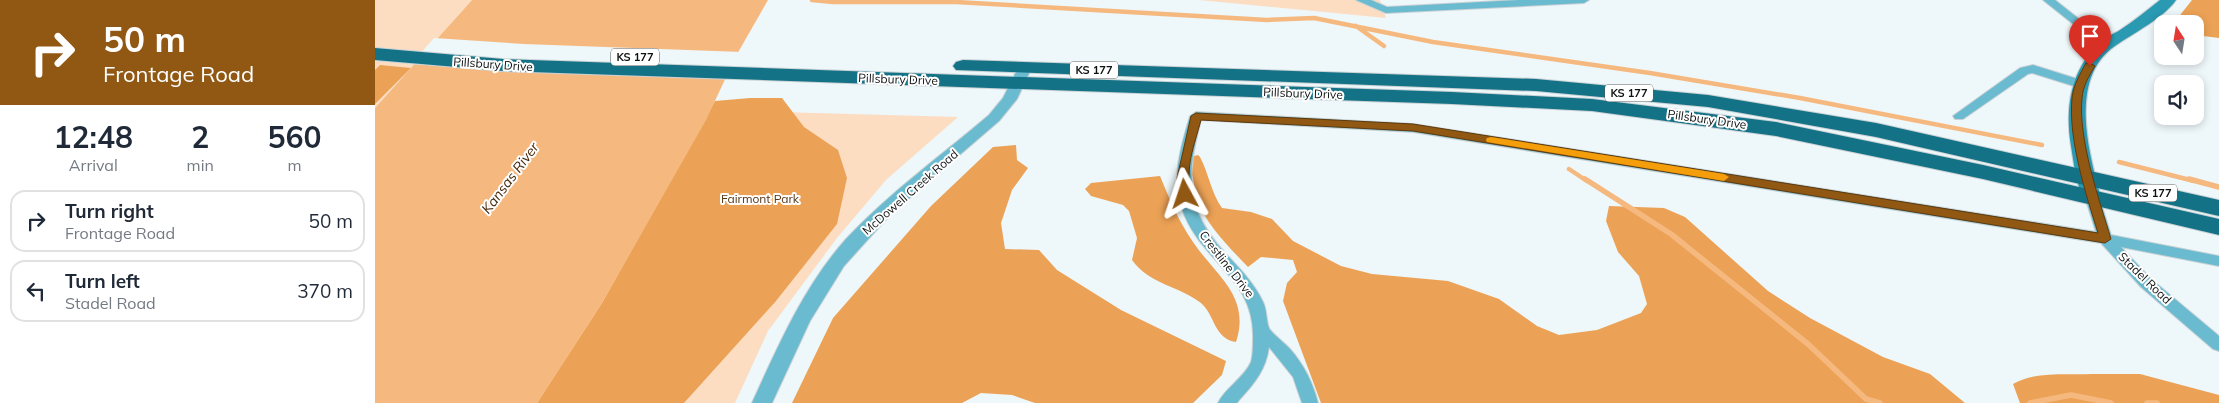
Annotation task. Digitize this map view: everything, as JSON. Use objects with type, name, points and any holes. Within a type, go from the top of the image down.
[{"type":"highway","name":"Pillsbury Drive","points":[[375,41],[505,52],[891,72]]},
{"type":"highway","name":"Pillsbury Drive","points":[[375,54],[503,65],[1536,85],[1624,92],[1708,101],[1858,127],[2089,187],[2219,227]]},
{"type":"highway","name":"Pillsbury Drive","points":[[2089,187],[2219,208]]},
{"type":"main road","points":[[2089,187],[2077,118],[2077,98],[2080,84],[2086,71],[2106,45],[2169,0]]},
{"type":"street","points":[[1361,0],[1386,10],[1585,0]]},
{"type":"street","points":[[2048,0],[2106,45]]},
{"type":"street","points":[[1959,116],[2024,71],[2033,69],[2080,84]]},
{"type":"street","name":"McDowell Creek Road","points":[[762,403],[796,327],[850,246],[875,219],[995,118],[1010,99],[1021,76]]},
{"type":"street","name":"Crestline Drive","points":[[1226,403],[1233,398],[1259,362],[1263,332],[1259,306],[1241,278],[1203,236],[1189,210],[1182,178],[1185,156],[1196,116],[1413,128],[2105,239]]},
{"type":"street","name":"Stadel Road","points":[[2089,187],[2105,239],[2146,283],[2219,345]]},
{"type":"street","points":[[2105,239],[2219,261]]},
{"type":"street","points":[[1263,332],[1287,354],[1301,378],[1310,403]]},
{"type":"green space","points":[[375,0],[472,0],[375,108]]},
{"type":"green space","points":[[1199,0],[1380,0],[1386,18]]},
{"type":"green space","points":[[2192,0],[2219,0],[2219,38],[2204,36],[2204,15],[2180,15]]},
{"type":"green space","points":[[380,65],[411,68],[375,104],[375,70]]},
{"type":"green space","name":"Fairmont Park","points":[[782,98],[804,127],[838,150],[847,178],[837,224],[776,301],[684,403],[537,403],[602,303],[715,101]]},
{"type":"green space","name":"Fairmont Park","points":[[711,110],[958,117],[886,180],[837,238],[768,331],[735,403],[537,403]]},
{"type":"green space","points":[[1016,145],[1017,160],[1028,168],[1012,190],[1001,223],[1005,249],[1039,250],[1057,270],[1121,310],[1226,361],[1222,375],[1193,403],[1035,403],[1012,395],[981,393],[962,403],[792,403],[833,318],[931,206],[993,147]]},
{"type":"green space","points":[[1198,155],[1222,208],[1251,212],[1272,219],[1293,241],[1341,266],[1372,274],[1448,281],[1499,299],[1537,326],[1559,335],[1597,330],[1641,313],[1647,304],[1639,276],[1618,252],[1606,221],[1609,206],[1664,208],[1685,217],[1768,291],[1810,318],[1883,357],[1930,374],[1965,403],[1321,403],[1283,301],[1287,283],[1297,272],[1293,260],[1261,257],[1248,267],[1226,244],[1206,218],[1197,199],[1189,166],[1194,156]]},
{"type":"green space","points":[[1160,176],[1188,234],[1221,276],[1235,299],[1239,312],[1236,342],[1229,340],[1219,332],[1206,308],[1201,303],[1183,292],[1156,280],[1139,268],[1132,260],[1137,238],[1129,211],[1123,205],[1091,196],[1085,189],[1091,183]]},
{"type":"green space","points":[[2140,374],[2219,395],[2219,403],[2020,403],[2013,384],[2041,375]]},
{"type":"water","name":"Kansas River","points":[[472,0],[768,0],[736,56],[706,120],[602,303],[537,403],[375,403],[375,108]]},
{"type":"pier","points":[[434,38],[524,44],[742,52],[729,78],[545,72],[411,64]]},
{"type":"waterway","points":[[812,0],[833,2],[956,2],[1267,20],[1314,18],[1357,27]]},
{"type":"waterway","points":[[1357,27],[1433,42],[1650,73],[1800,98],[2042,145]]},
{"type":"waterway","points":[[1357,27],[1384,46]]},
{"type":"waterway","points":[[2119,162],[2194,181]]},
{"type":"waterway","points":[[1569,169],[1587,181]]},
{"type":"waterway","points":[[1585,179],[1671,234],[1808,344],[1866,399],[1880,403]]},
{"type":"waterway","points":[[2189,179],[2219,187]]},
{"type":"waterway","points":[[2030,403],[2071,395],[2111,403]]},
{"type":"waterway","points":[[2147,403],[2157,403]]},
{"type":"slow traffic","points":[[1491,140],[1724,177]]},
{"type":"route","points":[[1185,194],[1182,178],[1184,163],[1196,116],[1413,128],[2105,239],[2086,177],[2077,118],[2077,98],[2080,84],[2090,66]]}]
